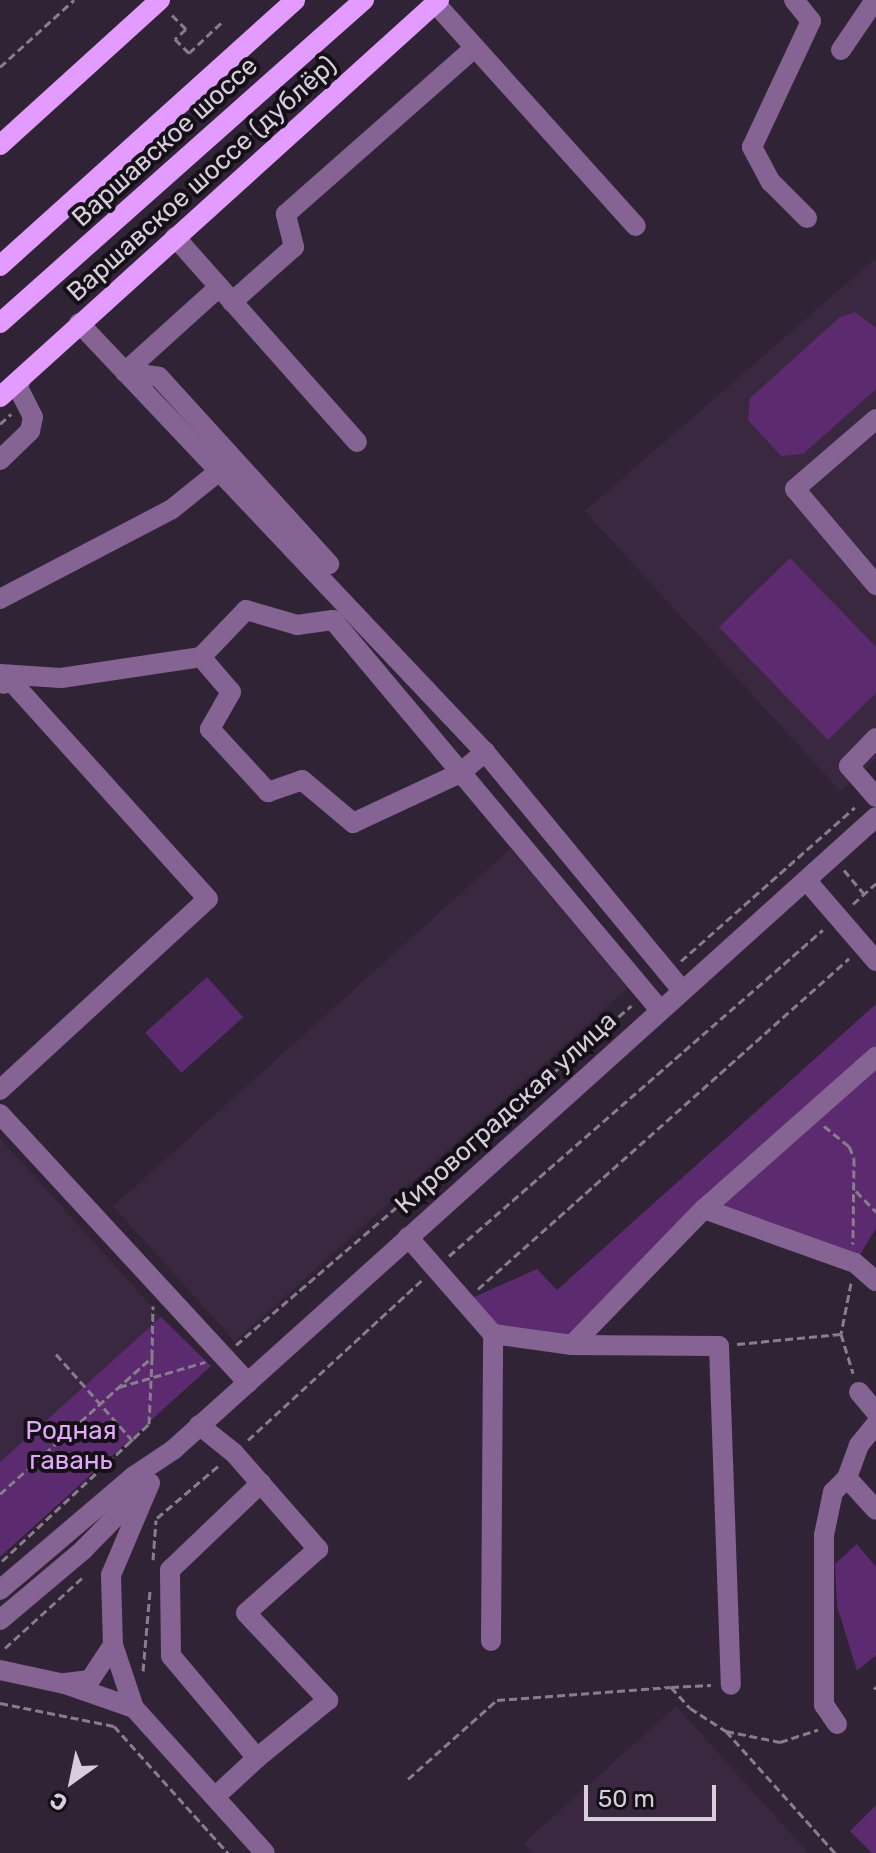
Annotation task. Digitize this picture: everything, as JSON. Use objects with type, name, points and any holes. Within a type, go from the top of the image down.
[{"type":"main road","name":"Варшавское шоссе","points":[[0,266],[295,0]]},
{"type":"main road","name":"Варшавское шоссе","points":[[0,323],[364,0]]},
{"type":"main road","points":[[0,145],[159,1]]},
{"type":"main road","name":"Варшавское шоссе (дублёр)","points":[[0,397],[437,2]]},
{"type":"street","points":[[794,0],[811,21],[752,147],[771,182],[807,218]]},
{"type":"street","points":[[841,50],[875,0]]},
{"type":"street","points":[[437,2],[474,48],[636,226]]},
{"type":"street","points":[[125,372],[226,294],[294,247],[286,214],[474,48]]},
{"type":"street","points":[[175,237],[357,442]]},
{"type":"street","points":[[79,323],[485,752],[682,990]]},
{"type":"street","points":[[125,372],[159,377],[329,564]]},
{"type":"street","points":[[0,460],[30,431],[33,417],[18,388],[21,378]]},
{"type":"street","points":[[876,419],[795,489],[876,585]]},
{"type":"street","points":[[0,599],[172,509],[218,472]]},
{"type":"street","points":[[3,680],[61,678],[201,657],[246,610],[297,625],[333,620],[660,1010]]},
{"type":"street","points":[[201,657],[231,692],[210,729],[268,792],[302,780],[353,823],[460,773],[485,752]]},
{"type":"street","points":[[0,1090],[208,899],[3,680]]},
{"type":"street","points":[[876,738],[849,766],[876,797]]},
{"type":"street","name":"Кировоградская улица","points":[[0,1590],[173,1450],[876,817]]},
{"type":"street","points":[[807,881],[870,953]]},
{"type":"street","points":[[572,1345],[704,1209],[876,1057]]},
{"type":"street","points":[[0,1114],[248,1383]]},
{"type":"street","points":[[704,1209],[855,1263],[876,1281]]},
{"type":"street","points":[[408,1237],[433,1271],[493,1334],[572,1345],[719,1346],[731,1685]]},
{"type":"street","points":[[491,1641],[493,1334]]},
{"type":"street","points":[[859,1392],[876,1412]]},
{"type":"street","points":[[837,1724],[824,1705],[824,1535],[833,1492],[847,1478],[859,1445],[876,1424]]},
{"type":"street","points":[[199,1425],[234,1453],[318,1549],[246,1613],[328,1700],[216,1796]]},
{"type":"street","name":"Кировоградская улица","points":[[0,1620],[87,1546],[150,1483],[173,1450]]},
{"type":"street","points":[[847,1478],[876,1510]]},
{"type":"street","points":[[150,1483],[111,1575],[113,1645],[134,1708],[265,1853]]},
{"type":"street","points":[[257,1758],[171,1656],[170,1570],[261,1483]]},
{"type":"street","points":[[61,1539],[87,1546],[111,1575]]},
{"type":"street","points":[[65,1684],[90,1680],[113,1645]]},
{"type":"street","points":[[0,1670],[65,1684],[134,1708]]},
{"type":"path","points":[[0,67],[74,0]]},
{"type":"path","points":[[159,1],[186,29],[175,39],[189,53],[221,23]]},
{"type":"path","points":[[249,135],[288,100]]},
{"type":"path","points":[[668,973],[855,807]]},
{"type":"path","points":[[844,870],[864,894]]},
{"type":"path","points":[[234,1453],[433,1271],[876,883]]},
{"type":"path","points":[[463,1302],[870,953]]},
{"type":"path","points":[[119,1387],[223,1356],[646,993]]},
{"type":"path","points":[[856,1191],[876,1212]]},
{"type":"path","points":[[0,1563],[149,1424],[154,1283]]},
{"type":"path","points":[[719,1346],[841,1334]]},
{"type":"path","points":[[56,1354],[133,1441]]},
{"type":"path","points":[[0,1494],[152,1357]]},
{"type":"path","points":[[28,1469],[105,1465]]},
{"type":"path","points":[[5,1648],[89,1571]]},
{"type":"path","points":[[408,1779],[497,1700],[731,1685]]},
{"type":"path","points":[[671,1687],[690,1708],[726,1731],[835,1853]]},
{"type":"path","points":[[0,1703],[114,1726],[228,1853]]},
{"type":"path","points":[[726,1731],[780,1742],[837,1724]]},
{"type":"shaded area","points":[[876,258],[876,759],[840,791],[585,511]]},
{"type":"shaded area","points":[[510,849],[632,984],[235,1342],[113,1206]]},
{"type":"shaded area","points":[[0,1138],[161,1317],[0,1462]]},
{"type":"shaded area","points":[[676,1706],[808,1853],[533,1853],[524,1843]]},
{"type":"green space","points":[[855,312],[876,328],[876,389],[803,454],[781,456],[748,420],[750,398],[840,317]]},
{"type":"green space","points":[[790,558],[876,647],[876,693],[828,740],[719,627]]},
{"type":"green space","points":[[207,977],[243,1017],[181,1073],[145,1033]]},
{"type":"green space","points":[[876,1004],[876,1228],[855,1263],[704,1209],[572,1345],[493,1334],[463,1302],[537,1269],[557,1290]]},
{"type":"green space","name":"Родная гавань","points":[[161,1317],[211,1366],[0,1557],[0,1462]]},
{"type":"green space","points":[[857,1544],[876,1567],[876,1655],[857,1671],[837,1606],[835,1564]]},
{"type":"green space","points":[[876,1805],[876,1853],[872,1853],[850,1831]]}]
